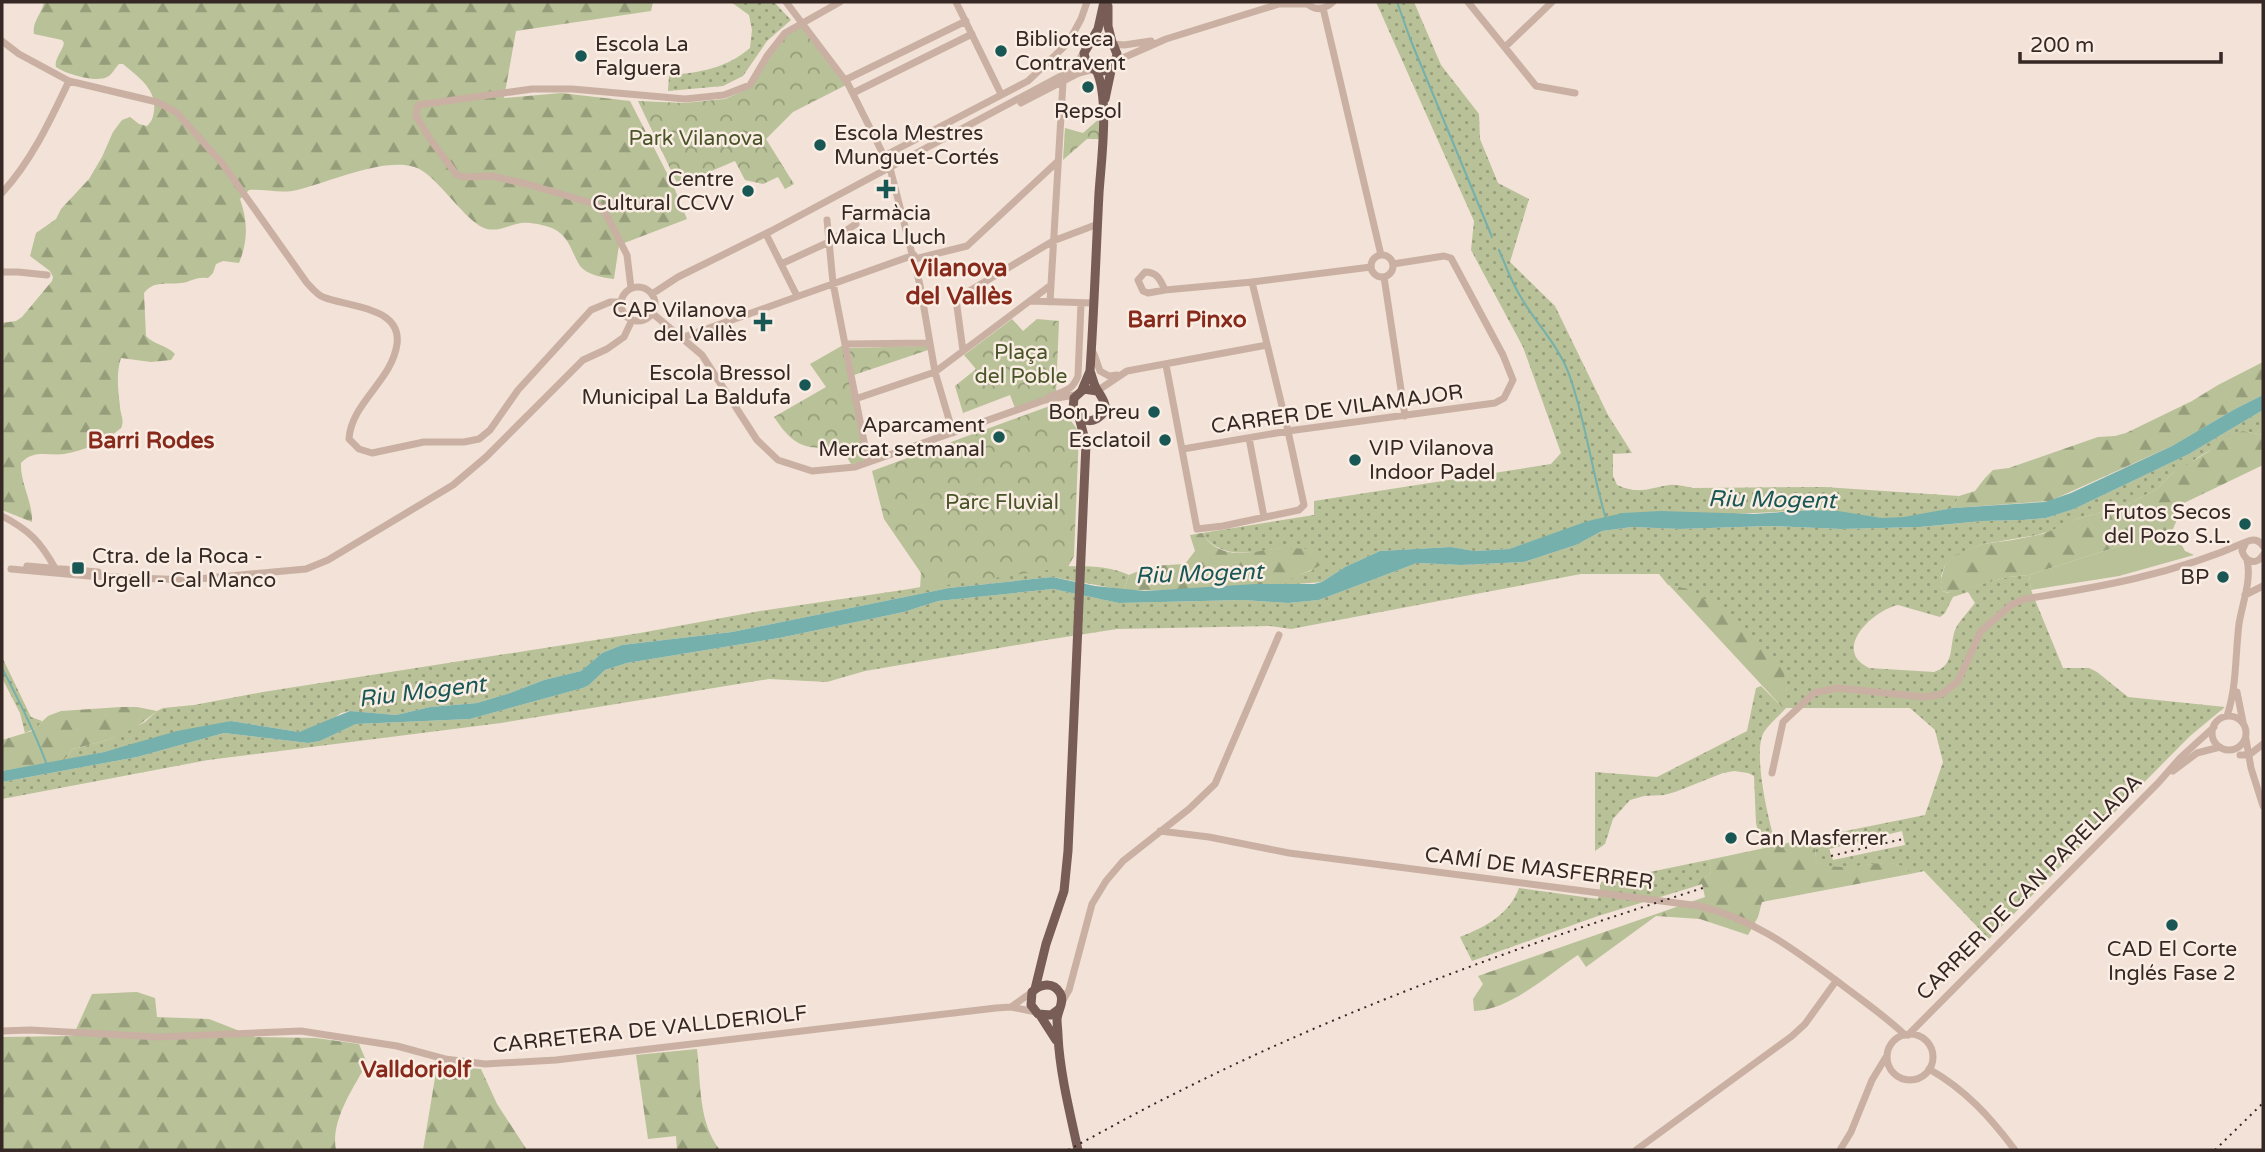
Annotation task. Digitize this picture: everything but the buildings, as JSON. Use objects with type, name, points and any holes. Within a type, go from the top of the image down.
[{"type":"main road","points":[[1086,444],[1076,413],[1079,393],[1090,371],[1103,105],[1101,83],[1095,70],[1087,64],[1084,53],[1098,29],[1106,2]]},
{"type":"main road","points":[[1103,105],[1117,54],[1108,26],[1106,2]]},
{"type":"main road","points":[[1092,40],[1104,38],[1112,43]]},
{"type":"main road","points":[[1095,70],[1104,71],[1114,63]]},
{"type":"main road","points":[[1058,1043],[1031,1005],[1046,944],[1060,906],[1065,879],[1086,444],[1096,419],[1103,412],[1105,401],[1097,391],[1090,371]]},
{"type":"main road","points":[[1079,393],[1090,388],[1097,391]]},
{"type":"main road","points":[[1076,413],[1087,421],[1096,419]]},
{"type":"main road","points":[[1042,962],[1046,977],[1060,994],[1058,1043],[1077,1150]]},
{"type":"main road","points":[[1034,990],[1044,985],[1054,987]]},
{"type":"main road","points":[[1038,1014],[1051,1015],[1060,1005]]},
{"type":"street","points":[[786,2],[845,80],[890,168],[914,257],[934,372],[953,433]]},
{"type":"street","points":[[631,288],[627,256],[607,216],[598,205],[492,176],[463,177],[456,174],[416,116],[418,105],[532,89],[572,89],[685,99],[724,95],[750,85],[785,33],[840,2]]},
{"type":"street","points":[[956,2],[1002,94]]},
{"type":"street","points":[[884,156],[1028,81],[1068,43],[1087,2]]},
{"type":"street","points":[[1114,63],[1166,39],[1280,3],[1306,3],[1322,8],[1333,2]]},
{"type":"street","points":[[1505,47],[1552,2]]},
{"type":"street","points":[[1472,3],[1536,86],[1575,93]]},
{"type":"street","points":[[1322,8],[1381,255]]},
{"type":"street","points":[[845,80],[966,21]]},
{"type":"street","points":[[853,93],[972,34]]},
{"type":"street","points":[[1112,43],[1133,44],[1166,39]]},
{"type":"street","points":[[2,41],[19,54],[69,81],[157,102],[176,111],[222,163],[321,297],[378,313],[391,323],[398,335],[396,349],[386,374],[350,425],[349,439],[359,449],[372,453],[424,442],[464,442],[479,439],[490,430],[518,390],[591,310],[604,303],[621,302]]},
{"type":"street","points":[[939,143],[1070,71],[1084,53]]},
{"type":"street","points":[[652,294],[939,143],[1086,70],[1095,70]]},
{"type":"street","points":[[2,193],[14,180],[47,129],[69,81]]},
{"type":"street","points":[[1050,302],[1063,82]]},
{"type":"street","points":[[681,338],[833,283],[914,257],[967,246],[1057,161]]},
{"type":"street","points":[[827,220],[833,283],[868,462]]},
{"type":"street","points":[[781,264],[829,242],[856,224]]},
{"type":"street","points":[[963,351],[956,299],[1053,241],[1098,224]]},
{"type":"street","points":[[766,234],[797,296]]},
{"type":"street","points":[[1381,255],[1386,256],[1393,264],[1392,271],[1384,277]]},
{"type":"street","points":[[1371,267],[1373,261],[1381,255]]},
{"type":"street","name":"CARRER DE VILAMAJOR","points":[[1183,449],[1289,431],[1495,403],[1504,398],[1513,380],[1503,355],[1451,258],[1444,256],[1393,264]]},
{"type":"street","points":[[1371,267],[1376,275],[1384,277]]},
{"type":"street","points":[[1165,290],[1371,267]]},
{"type":"street","points":[[2,272],[47,275]]},
{"type":"street","points":[[1384,277],[1405,416]]},
{"type":"street","points":[[1166,365],[1197,529],[1299,510],[1304,505],[1289,431],[1252,282]]},
{"type":"street","points":[[855,399],[934,372],[1051,285]]},
{"type":"street","points":[[631,288],[642,288],[652,294],[655,302],[652,313],[644,320],[632,320],[624,314],[621,302],[625,292],[631,288]]},
{"type":"street","points":[[1029,301],[1093,303]]},
{"type":"street","points":[[1045,400],[1068,391],[1074,386],[1078,376],[1081,303]]},
{"type":"street","points":[[652,313],[702,355],[757,440],[778,460],[812,471],[855,467],[1045,400],[1079,393]]},
{"type":"street","points":[[2,570],[23,566],[187,580],[306,569],[328,560],[453,485],[486,457],[583,360],[607,349],[624,337],[632,320]]},
{"type":"street","points":[[845,344],[930,343]]},
{"type":"street","points":[[1092,344],[1100,371],[1115,378]]},
{"type":"street","points":[[1097,391],[1127,371],[1267,345]]},
{"type":"street","points":[[1105,401],[1115,378]]},
{"type":"street","points":[[1056,399],[1065,402],[1076,413]]},
{"type":"street","points":[[1249,438],[1264,517]]},
{"type":"street","points":[[2,516],[25,528],[46,552],[55,568]]},
{"type":"street","points":[[1772,773],[1783,722],[1814,693],[1837,688],[1925,697],[1942,694],[1958,681],[1981,631],[2011,605],[2024,599],[2126,582],[2175,569],[2263,536]]},
{"type":"street","points":[[2250,541],[2263,546]]},
{"type":"street","points":[[2250,541],[2242,549],[2256,559],[2263,570]]},
{"type":"street","points":[[2221,551],[2234,551],[2256,559]]},
{"type":"street","points":[[2227,716],[2233,700],[2236,645],[2249,565],[2256,559]]},
{"type":"street","points":[[11,569],[77,575],[121,575]]},
{"type":"street","points":[[2244,595],[2263,586]]},
{"type":"street","points":[[1060,1005],[1069,990],[1092,904],[1123,861],[1189,809],[1215,784],[1279,635]]},
{"type":"street","points":[[2235,681],[2246,729],[2244,755],[2263,806]]},
{"type":"street","points":[[2243,723],[2236,717],[2227,716],[2217,721],[2214,738],[2220,747],[2233,749],[2244,755]]},
{"type":"street","name":"CARRER DE CAN PARELLADA","points":[[1907,1035],[2180,758],[2214,727]]},
{"type":"street","points":[[2233,749],[2241,745],[2245,738]]},
{"type":"street","points":[[2244,755],[2263,744]]},
{"type":"street","name":"CARRER DE CAN PARELLADA","points":[[2159,782],[2197,753],[2220,747]]},
{"type":"street","name":"CAMÍ DE MASFERRER","points":[[1160,831],[1209,837],[1289,853],[1700,906],[1761,929],[1801,953],[1907,1035]]},
{"type":"street","points":[[1054,987],[1072,979]]},
{"type":"street","points":[[1636,1150],[1792,1037],[1805,1024],[1836,981]]},
{"type":"street","name":"CARRETERA DE VALLDERIOLF","points":[[1011,1007],[1034,990]]},
{"type":"street","name":"CARRETERA DE VALLDERIOLF","points":[[2,1031],[159,1037],[301,1031],[397,1046],[445,1059],[485,1064],[556,1060],[1011,1007],[1038,1014]]},
{"type":"street","name":"CARRER DE CAN PARELLADA","points":[[1922,1038],[1924,1016]]},
{"type":"street","name":"CAMÍ DE MASFERRER","points":[[1884,1017],[1895,1040]]},
{"type":"street","points":[[1840,1150],[1851,1132],[1866,1093],[1895,1040],[1907,1035],[1922,1038],[1927,1042],[1933,1055],[1924,1075],[1910,1080],[1888,1073],[1879,1076],[1866,1093]]},
{"type":"street","points":[[1888,1054],[1888,1061],[1895,1074]]},
{"type":"street","points":[[1929,1069],[1951,1081],[1973,1099],[1994,1121],[2015,1150]]},
{"type":"green space","points":[[44,2],[653,2],[651,11],[516,31],[504,98],[561,93],[630,101],[673,185],[687,219],[619,245],[614,279],[596,276],[583,269],[563,235],[552,228],[525,223],[498,229],[484,228],[469,217],[429,176],[409,166],[377,167],[291,191],[249,190],[240,199],[246,231],[239,263],[223,261],[216,264],[208,278],[156,285],[144,293],[146,336],[175,354],[171,360],[151,362],[121,358],[118,382],[121,428],[86,448],[64,454],[31,456],[21,463],[32,522],[2,510],[2,323],[16,321],[22,317],[52,281],[50,271],[30,256],[36,233],[56,219],[61,209],[89,179],[122,120],[130,117],[147,126],[154,111],[153,96],[140,79],[123,64],[119,64],[109,76],[102,79],[74,75],[56,67],[64,43],[62,40],[34,34],[34,25]]},
{"type":"green space","points":[[731,2],[774,2],[791,20],[767,41],[743,76],[723,86],[668,91],[669,75],[712,68],[732,60],[750,48],[752,30],[749,15]]},
{"type":"green space","points":[[1376,2],[1414,2],[1441,65],[1479,114],[1480,139],[1498,183],[1529,199],[1510,262],[1555,306],[1608,415],[1632,453],[1613,454],[1613,476],[1617,485],[1638,490],[1673,485],[1693,488],[1824,487],[1959,496],[1953,508],[1898,518],[1813,510],[1592,521],[1509,549],[1474,551],[1451,547],[1380,551],[1345,567],[1322,582],[1283,585],[1290,578],[1313,570],[1282,548],[1238,552],[1218,548],[1210,542],[1202,533],[1314,515],[1314,501],[1551,464],[1561,453],[1523,347],[1471,250],[1474,221]]},
{"type":"green space","name":"Park Vilanova","points":[[799,26],[808,29],[848,84],[793,112],[766,139],[794,184],[785,189],[778,177],[763,184],[745,180],[735,161],[678,185],[638,101],[684,103],[725,99],[750,88],[784,36]]},
{"type":"green space","points":[[1100,118],[1099,139],[1087,139],[1063,160],[1065,128],[1083,133]]},
{"type":"green space","name":"Plaça del Poble","points":[[1012,319],[1023,331],[1037,319],[1059,321],[1056,393],[1015,408],[1010,395],[963,413],[955,386],[976,369],[964,355]]},
{"type":"green space","points":[[845,344],[868,462],[851,464],[841,447],[818,448],[801,444],[788,435],[774,417],[826,387],[810,364]]},
{"type":"green space","points":[[928,346],[928,350],[854,375],[849,348]]},
{"type":"green space","points":[[2263,362],[2263,395],[2172,446],[2050,501],[1953,508],[1959,496],[1975,491],[1993,470],[2009,468],[2098,437],[2126,433]]},
{"type":"green space","name":"Parc Fluvial","points":[[1058,403],[1079,432],[1074,556],[1068,567],[920,589],[921,573],[884,519],[872,471]]},
{"type":"green space","points":[[2263,410],[2263,435],[2243,431],[2173,473],[2157,489],[2126,505],[2077,519],[2037,535],[1983,544],[1960,553],[1945,565],[1941,576],[1942,591],[1948,593],[2008,577],[2029,575],[2031,590],[2063,668],[2089,668],[2128,697],[2225,707],[2190,736],[1989,939],[1924,871],[1910,874],[1903,867],[1892,863],[1837,867],[1825,865],[1815,859],[1816,837],[1925,815],[1943,762],[1935,730],[1910,708],[1786,708],[1772,722],[1764,732],[1760,755],[1763,788],[1776,845],[1762,848],[1756,823],[1754,776],[1734,771],[1675,792],[1630,800],[1613,819],[1605,844],[1595,851],[1595,772],[1657,777],[1747,731],[1756,688],[1761,686],[1782,707],[1787,707],[1782,668],[1685,588],[1668,585],[1659,574],[1581,574],[1291,629],[1270,626],[1117,629],[865,671],[827,682],[769,679],[501,723],[208,760],[2,799],[2,782],[137,757],[224,733],[308,743],[320,741],[356,724],[470,719],[583,688],[605,670],[627,663],[779,638],[904,612],[938,601],[1053,589],[1119,603],[1243,600],[1288,603],[1319,600],[1417,563],[1461,565],[1524,562],[1576,545],[1602,531],[1632,527],[1680,529],[1770,526],[1841,529],[1920,527],[2046,518],[2074,509],[2189,454]],"holes":[[[1968,592],[1975,603],[1955,630],[1950,655],[1941,669],[1934,672],[1869,668],[1858,660],[1854,651],[1855,641],[1868,622],[1878,614],[1898,605],[1940,617],[1953,597]],[[1902,831],[1905,845],[1833,860],[1829,849]]]},
{"type":"green space","points":[[2243,431],[2263,435],[2263,465],[2184,503],[2173,529],[2029,575],[2008,577],[1950,593],[1942,591],[1941,579],[1945,565],[1959,553],[1983,544],[2043,534],[2077,519],[2126,505],[2157,489],[2173,473],[2227,437]]},
{"type":"green space","points":[[2173,529],[2185,551],[2194,555],[2119,576],[2031,590],[2029,575]]},
{"type":"green space","points":[[1202,533],[1210,543],[1229,552],[1283,548],[1317,549],[1322,554],[1322,564],[1283,585],[1124,590],[1129,575],[1151,566],[1185,564],[1195,551],[1190,535]]},
{"type":"green space","points":[[1041,567],[1097,567],[1129,575],[1124,590],[1052,577],[949,588],[732,632],[622,645],[602,653],[581,671],[544,680],[477,703],[430,707],[396,715],[349,711],[299,732],[231,721],[64,760],[73,749],[111,739],[145,722],[163,708]]},
{"type":"green space","points":[[1669,585],[1685,588],[1718,606],[1783,668],[1787,707],[1782,707]]},
{"type":"green space","points":[[2,657],[31,717],[42,721],[38,727],[25,733],[20,713],[2,678]]},
{"type":"green space","points":[[121,707],[157,711],[135,728],[111,739],[73,749],[64,760],[2,771],[2,740],[32,731],[48,716],[61,711]]},
{"type":"green space","points":[[1816,837],[1815,859],[1825,865],[1838,867],[1893,863],[1910,874],[1762,902],[1758,917],[1748,935],[1700,919],[1656,916],[1586,967],[1578,955],[1515,998],[1488,1009],[1474,1011],[1473,999],[1483,984],[1478,976],[1705,897],[1702,884],[1693,887],[1695,881],[1710,875],[1708,860]]},
{"type":"green space","points":[[1708,860],[1710,875],[1696,881],[1693,887],[1598,916],[1472,961],[1460,937],[1503,913],[1519,888],[1598,899],[1601,882]]},
{"type":"green space","points":[[137,992],[155,998],[157,1017],[209,1019],[255,1037],[316,1038],[359,1044],[367,1063],[340,1116],[336,1128],[336,1150],[2,1150],[2,1037],[73,1036],[92,994]]},
{"type":"green space","points":[[697,1049],[704,1115],[720,1150],[677,1150],[676,1136],[648,1139],[636,1055]]},
{"type":"green space","points":[[437,1066],[481,1069],[497,1104],[527,1150],[423,1150]]},
{"type":"water","points":[[2263,395],[2263,410],[2189,454],[2074,509],[2046,518],[1920,527],[1841,529],[1770,526],[1680,529],[1632,527],[1602,531],[1576,545],[1524,562],[1461,565],[1417,563],[1319,600],[1288,603],[1243,600],[1119,603],[1053,589],[938,601],[904,612],[779,638],[627,663],[605,670],[583,688],[470,719],[356,724],[320,741],[308,743],[224,733],[137,757],[2,782],[2,771],[104,752],[177,731],[231,721],[299,732],[350,711],[396,715],[430,707],[477,703],[544,680],[581,671],[602,653],[622,645],[732,632],[949,588],[1052,577],[1095,586],[1145,591],[1255,584],[1314,584],[1380,551],[1451,547],[1474,551],[1509,549],[1588,521],[1623,513],[1661,511],[1754,514],[1813,510],[1882,518],[1953,508],[2045,502],[2071,493],[2172,446]]},
{"type":"waterway","points":[[1397,2],[1492,237]]},
{"type":"waterway","points":[[1499,250],[1518,293],[1566,366],[1606,519]]},
{"type":"waterway","points":[[2,668],[47,765]]},
{"type":"railway","points":[[1831,856],[1903,839]]},
{"type":"railway","points":[[1068,1150],[1240,1062],[1369,1006],[1502,955],[1703,888]]},
{"type":"railway","points":[[2215,1150],[2263,1103]]},
{"type":"place","name":"Biblioteca Contravent","points":[[1001,51]]},
{"type":"place","name":"Escola La Falguera","points":[[581,56]]},
{"type":"place","name":"Repsol","points":[[1088,87]]},
{"type":"place","name":"Escola Mestres Munguet-Cortés","points":[[820,145]]},
{"type":"place","name":"Farmàcia Maica Lluch","points":[[886,189]]},
{"type":"place","name":"Centre Cultural CCVV","points":[[748,191]]},
{"type":"place","name":"CAP Vilanova del Vallès","points":[[763,322]]},
{"type":"place","name":"Escola Bressol Municipal La Baldufa","points":[[805,385]]},
{"type":"place","name":"Bon Preu","points":[[1154,412]]},
{"type":"place","name":"Aparcament Mercat setmanal","points":[[999,437]]},
{"type":"place","name":"Esclatoil","points":[[1165,440]]},
{"type":"place","name":"VIP Vilanova Indoor Padel","points":[[1355,460]]},
{"type":"place","name":"Frutos Secos del Pozo S.L.","points":[[2245,524]]},
{"type":"place","name":"Ctra. de la Roca - Urgell - Cal Manco","points":[[78,568]]},
{"type":"place","name":"BP","points":[[2223,577]]},
{"type":"place","name":"Can Masferrer","points":[[1731,838]]},
{"type":"place","name":"CAD El Corte Inglés Fase 2","points":[[2172,925]]},
{"type":"district","name":"Vilanova del Vallès","points":[[959,282]]},
{"type":"district","name":"Barri Pinxo","points":[[1187,319]]},
{"type":"district","name":"Barri Rodes","points":[[151,440]]},
{"type":"district","name":"Valldoriolf","points":[[416,1069]]},
{"type":"water label","name":"Riu Mogent","points":[[1772,499]]},
{"type":"water label","name":"Riu Mogent","points":[[1199,573]]},
{"type":"water label","name":"Riu Mogent","points":[[422,691]]}]
